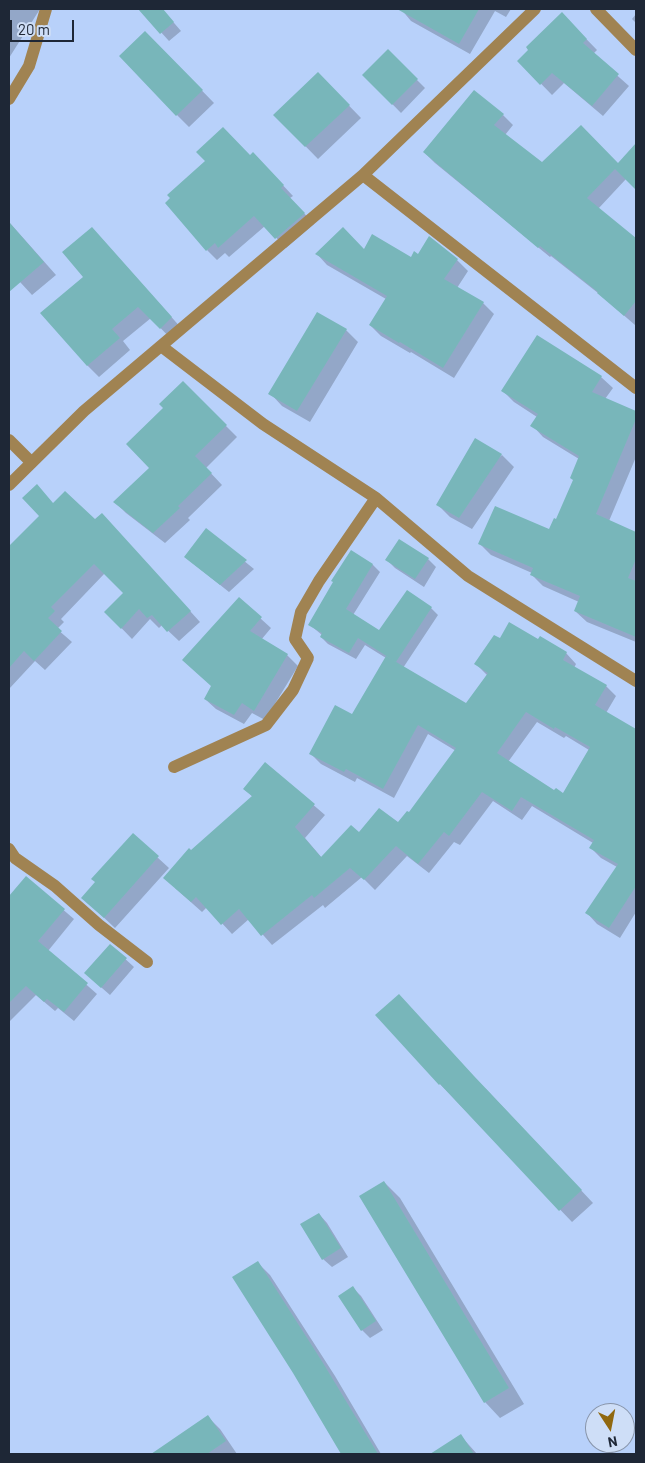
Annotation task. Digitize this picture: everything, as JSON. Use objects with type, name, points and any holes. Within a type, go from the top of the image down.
[{"type":"street","points":[[9,99],[29,66],[46,9]]},
{"type":"street","points":[[9,485],[84,411],[363,175],[535,9]]},
{"type":"street","points":[[596,9],[636,50]]},
{"type":"street","points":[[363,175],[636,388]]},
{"type":"street","points":[[161,346],[263,424],[376,498],[468,576],[636,682]]},
{"type":"street","points":[[9,440],[31,462]]},
{"type":"street","points":[[174,768],[266,725],[284,703],[293,690],[308,658],[295,639],[301,612],[319,581],[376,498]]},
{"type":"street","points":[[11,857],[55,886],[99,925],[147,962]]},
{"type":"building","points":[[138,9],[163,9],[174,22],[160,34]]},
{"type":"building","points":[[397,9],[479,9],[459,44]]},
{"type":"building","points":[[562,12],[587,39],[583,43],[619,74],[592,106],[552,73],[540,85],[517,61],[528,50],[526,47]]},
{"type":"building","points":[[145,31],[203,90],[176,116],[119,56]]},
{"type":"building","points":[[388,49],[418,79],[392,105],[362,75]]},
{"type":"building","points":[[318,72],[350,105],[305,147],[273,115]]},
{"type":"building","points":[[474,90],[504,114],[494,125],[542,162],[581,125],[618,163],[636,143],[636,190],[615,169],[587,198],[636,238],[636,301],[624,316],[598,292],[540,246],[538,248],[423,152]]},
{"type":"building","points":[[223,127],[250,155],[253,152],[284,185],[281,188],[305,213],[275,239],[254,216],[218,248],[215,243],[206,251],[165,203],[170,198],[167,195],[205,161],[196,152]]},
{"type":"building","points":[[9,222],[44,262],[9,292]]},
{"type":"building","points":[[92,227],[172,317],[160,329],[138,307],[112,329],[120,338],[87,366],[40,313],[83,277],[62,252]]},
{"type":"building","points":[[343,227],[364,249],[372,234],[411,257],[414,251],[418,254],[429,236],[458,259],[444,279],[484,302],[443,368],[369,325],[387,296],[315,254]]},
{"type":"building","points":[[317,312],[347,329],[297,411],[268,394]]},
{"type":"building","points":[[537,335],[602,376],[592,392],[636,411],[636,419],[596,514],[636,532],[636,559],[628,578],[636,581],[636,637],[574,611],[580,596],[530,575],[533,568],[478,544],[495,506],[549,529],[554,518],[556,519],[573,480],[570,478],[579,456],[530,426],[538,414],[501,391]]},
{"type":"building","points":[[183,381],[227,425],[195,456],[212,473],[178,506],[180,508],[153,533],[113,502],[149,468],[126,444],[163,408],[159,404]]},
{"type":"building","points":[[475,438],[502,454],[459,518],[436,505]]},
{"type":"building","points":[[37,484],[53,503],[65,491],[95,519],[102,513],[191,611],[167,632],[152,615],[147,618],[139,609],[121,629],[104,612],[123,593],[94,564],[51,607],[55,611],[48,618],[62,631],[34,661],[24,651],[9,668],[9,546],[39,516],[22,498]]},
{"type":"building","points":[[206,528],[247,560],[220,585],[184,557]]},
{"type":"building","points":[[399,539],[429,558],[415,579],[385,560]]},
{"type":"building","points":[[351,550],[373,564],[346,609],[379,630],[407,590],[432,607],[396,662],[358,638],[349,653],[320,637],[322,633],[308,625],[333,582],[331,581]]},
{"type":"building","points":[[239,597],[262,617],[250,631],[288,654],[254,711],[242,703],[234,715],[204,699],[211,686],[182,660]]},
{"type":"building","points":[[509,622],[538,639],[540,636],[567,652],[563,660],[607,685],[595,705],[636,729],[636,886],[609,928],[585,913],[618,864],[589,848],[594,840],[521,797],[512,811],[482,792],[449,836],[444,832],[418,864],[396,846],[364,880],[350,868],[314,898],[312,895],[261,936],[239,909],[221,925],[196,897],[191,902],[163,878],[189,848],[191,850],[252,796],[243,789],[265,762],[315,804],[295,827],[321,857],[351,825],[359,832],[379,808],[398,822],[407,811],[409,812],[456,748],[418,725],[383,789],[346,769],[344,772],[309,754],[335,705],[352,714],[386,656],[466,703],[488,673],[474,664],[494,635],[500,638]],"holes":[[[526,712],[554,729],[555,727],[590,747],[563,793],[556,788],[554,790],[497,753]]]},
{"type":"building","points":[[133,833],[159,856],[104,918],[81,898],[95,882],[91,879]]},
{"type":"building","points":[[26,876],[65,909],[38,941],[88,983],[64,1012],[47,999],[44,1002],[26,986],[9,1003],[9,896]]},
{"type":"building","points":[[110,944],[127,958],[101,988],[84,973]]},
{"type":"building","points":[[399,994],[582,1190],[559,1211],[375,1015]]},
{"type":"building","points":[[384,1181],[509,1388],[484,1403],[359,1196]]},
{"type":"building","points":[[319,1213],[341,1248],[322,1260],[300,1224]]},
{"type":"building","points":[[258,1261],[378,1454],[341,1454],[293,1373],[232,1277]]},
{"type":"building","points":[[353,1286],[376,1321],[361,1331],[338,1296]]},
{"type":"building","points":[[208,1415],[226,1441],[207,1454],[151,1454]]},
{"type":"building","points":[[461,1434],[474,1454],[430,1454]]}]
